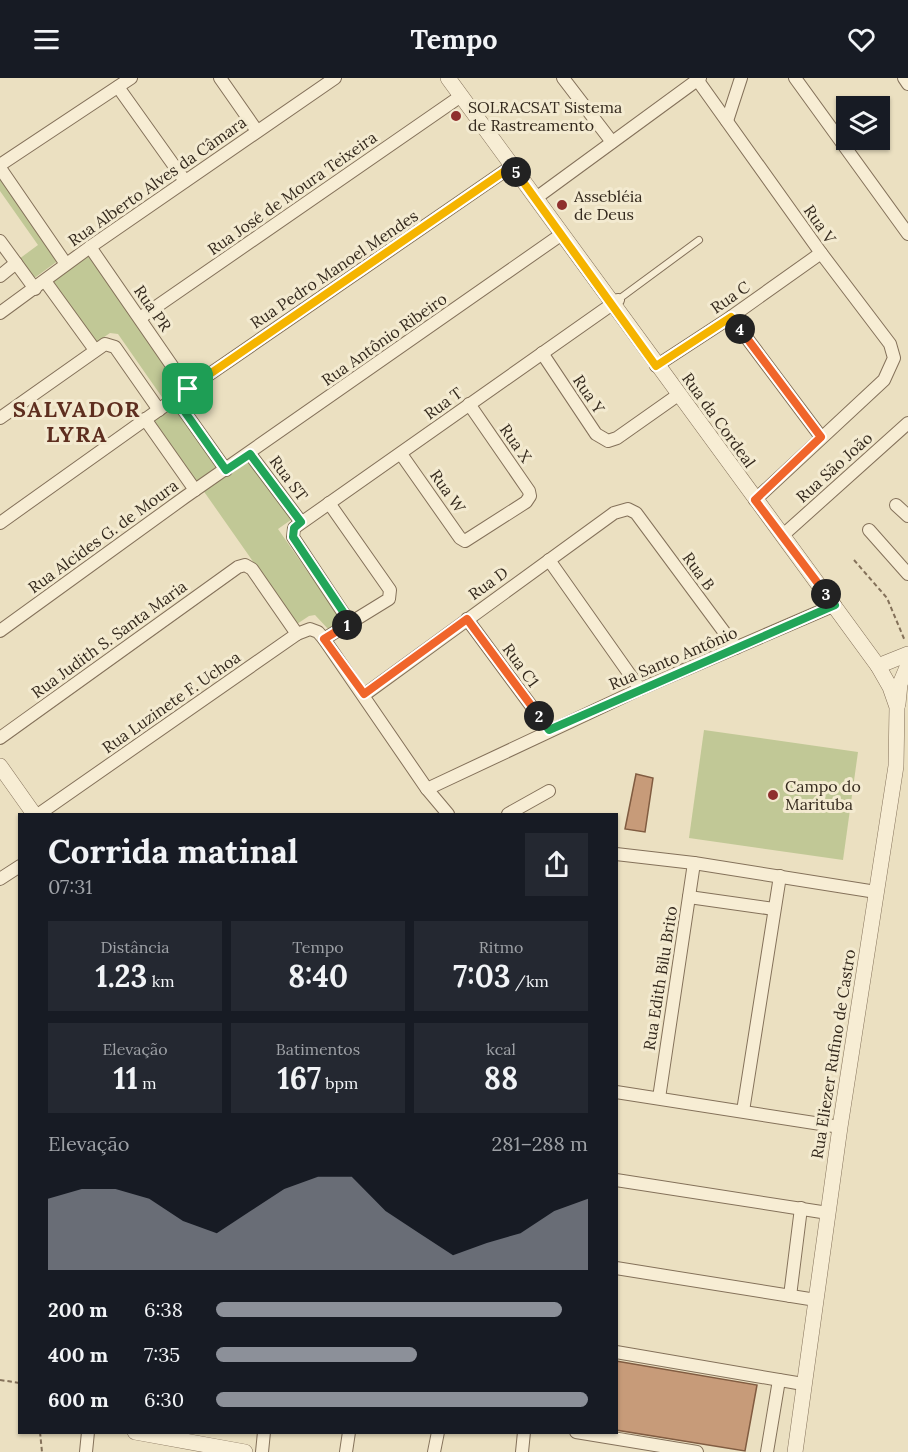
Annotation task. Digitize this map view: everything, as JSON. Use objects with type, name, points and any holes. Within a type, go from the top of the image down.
[{"type":"street","points":[[66,264],[0,167],[132,78]]},
{"type":"street","points":[[220,78],[257,131]]},
{"type":"street","name":"Rua da Cordeal","points":[[448,78],[562,234],[615,301],[656,366],[878,666]]},
{"type":"street","points":[[536,198],[698,78]]},
{"type":"street","name":"Rua V","points":[[698,78],[820,253],[890,344],[894,358],[884,380],[821,437]]},
{"type":"street","points":[[727,121],[741,78]]},
{"type":"street","points":[[795,78],[908,234]]},
{"type":"street","points":[[904,78],[908,84]]},
{"type":"street","name":"Rua Alberto Alves da Câmara","points":[[0,313],[90,247],[329,80]]},
{"type":"street","points":[[569,80],[612,142]]},
{"type":"street","points":[[118,87],[185,181]]},
{"type":"street","name":"Rua José de Moura Teixeira","points":[[141,318],[461,96]]},
{"type":"street","name":"Rua Pedro Manoel Mendes","points":[[0,523],[175,398],[512,166]]},
{"type":"street","name":"Rua Antônio Ribeiro","points":[[226,470],[562,234]]},
{"type":"street","points":[[0,241],[35,289]]},
{"type":"street","name":"Rua PR","points":[[90,247],[188,389]]},
{"type":"street","name":"Rua C","points":[[656,366],[731,317],[820,253]]},
{"type":"street","points":[[0,276],[16,263]]},
{"type":"street","points":[[45,281],[100,347]]},
{"type":"street","name":"Rua T","points":[[297,525],[401,454],[615,301]]},
{"type":"street","points":[[731,317],[821,437],[755,500]]},
{"type":"street","points":[[0,418],[100,347],[115,347],[159,410]]},
{"type":"street","name":"Rua Y","points":[[542,353],[596,434],[608,441],[617,438],[678,395]]},
{"type":"street","points":[[175,398],[226,470]]},
{"type":"street","name":"Rua X","points":[[469,404],[529,491],[530,496],[526,502],[471,539]]},
{"type":"street","points":[[145,419],[195,490]]},
{"type":"street","name":"Rua São João","points":[[782,536],[908,423]]},
{"type":"street","name":"Rua ST","points":[[250,454],[297,525],[293,537],[350,622]]},
{"type":"street","name":"Rua W","points":[[401,454],[460,538],[465,541],[471,539]]},
{"type":"street","name":"Rua Alcides G. de Moura","points":[[0,631],[226,470]]},
{"type":"street","points":[[324,639],[389,599],[390,591],[329,503]]},
{"type":"street","points":[[896,505],[908,516]]},
{"type":"street","name":"Rua D","points":[[364,694],[614,513],[628,509],[636,513]]},
{"type":"street","name":"Rua B","points":[[636,513],[736,648]]},
{"type":"street","points":[[869,530],[908,574]]},
{"type":"street","points":[[549,560],[640,689]]},
{"type":"street","name":"Rua Judith S. Santa Maria","points":[[0,738],[238,567],[245,565],[252,569],[297,634]]},
{"type":"street","name":"Rua Santo Antônio","points":[[427,789],[549,730],[835,605]]},
{"type":"street","name":"Rua C1","points":[[467,619],[549,730]]},
{"type":"street","points":[[297,634],[309,629],[318,632],[324,639],[364,694],[427,789],[447,813]]},
{"type":"street","name":"Rua Luzinete F. Uchoa","points":[[40,813],[297,634]]},
{"type":"street","points":[[878,666],[906,647]]},
{"type":"street","points":[[897,707],[900,684],[908,665]]},
{"type":"street","name":"Rua Eliezer Rufino de Castro","points":[[795,1452],[840,1127],[896,766],[897,707],[890,687],[878,666]]},
{"type":"street","points":[[0,766],[33,813]]},
{"type":"street","points":[[510,813],[549,791]]},
{"type":"street","points":[[618,854],[694,863],[876,892]]},
{"type":"street","name":"Rua Edith Bilu Brito","points":[[659,1098],[694,863]]},
{"type":"street","points":[[0,879],[18,867]]},
{"type":"street","points":[[743,1111],[780,876]]},
{"type":"street","points":[[689,897],[774,909]]},
{"type":"street","points":[[618,1092],[840,1127]]},
{"type":"street","points":[[618,1180],[828,1213]]},
{"type":"street","points":[[790,1296],[801,1208]]},
{"type":"street","points":[[618,1268],[816,1300]]},
{"type":"street","points":[[618,1352],[803,1384]]},
{"type":"street","points":[[768,1452],[779,1380]]},
{"type":"street","points":[[86,1452],[88,1434]]},
{"type":"street","points":[[156,1434],[176,1436],[245,1452]]},
{"type":"street","points":[[262,1452],[264,1434]]},
{"type":"street","points":[[346,1452],[347,1434]]},
{"type":"street","points":[[434,1452],[438,1434]]},
{"type":"street","points":[[522,1452],[525,1434]]},
{"type":"street","points":[[588,1434],[697,1452]]},
{"type":"lane","points":[[615,301],[699,240]]},
{"type":"path","points":[[854,560],[887,598],[906,647]]},
{"type":"path","points":[[0,1380],[18,1383]]},
{"type":"path","points":[[40,1434],[42,1452]]},
{"type":"green space","points":[[0,179],[59,260],[33,279],[19,259],[38,245],[0,191]]},
{"type":"green space","points":[[89,251],[184,387],[164,400],[118,334],[110,333],[94,344],[49,278]]},
{"type":"green space","points":[[176,403],[226,473],[250,457],[295,517],[278,529],[342,621],[329,630],[315,615],[297,624],[153,419]]},
{"type":"green space","name":"Campo do Marituba","points":[[704,730],[858,752],[843,860],[689,838]]},
{"type":"building","points":[[636,774],[653,778],[645,832],[625,829]]},
{"type":"building","points":[[618,1361],[757,1385],[745,1451],[618,1430]]},
{"type":"place","name":"SOLRACSAT Sistema de Rastreamento","points":[[456,116]]},
{"type":"place","name":"Assebléia de Deus","points":[[562,205]]},
{"type":"place","name":"Campo do Marituba","points":[[773,795]]},
{"type":"district","name":"SALVADOR LYRA","points":[[77,422]]},
{"type":"route","points":[[512,166],[656,366],[731,317],[821,437],[755,500],[835,605],[549,730],[467,619],[364,694],[324,639],[350,622],[293,537],[294,528],[301,522],[250,454],[226,470],[175,398],[188,389],[512,166]]}]
